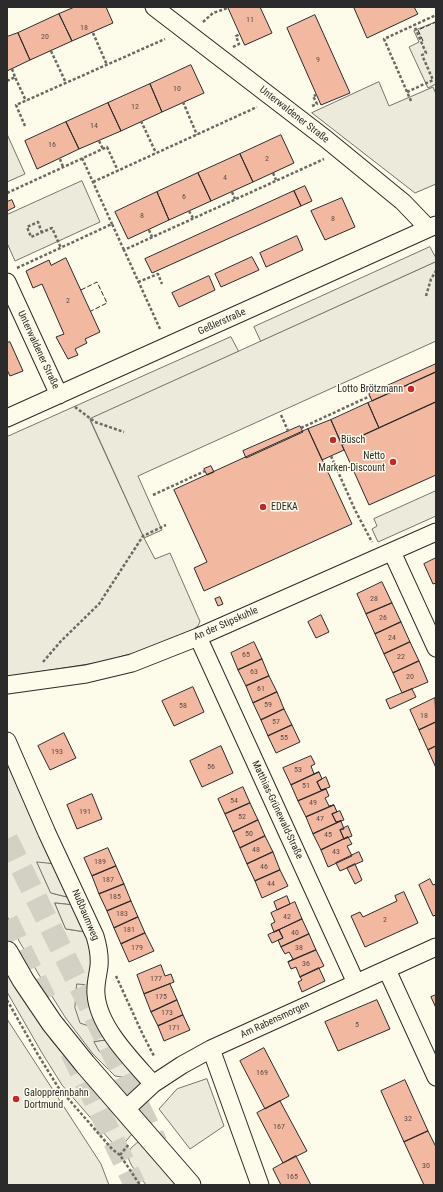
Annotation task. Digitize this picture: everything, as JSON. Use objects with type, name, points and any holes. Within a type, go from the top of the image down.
[{"type":"street","name":"Unterwaldener Straße","points":[[154,7],[340,151],[432,227]]},
{"type":"street","name":"Geßlerstraße","points":[[7,418],[432,227]]},
{"type":"street","name":"Unterwaldener Straße","points":[[11,276],[59,395]]},
{"type":"street","name":"An der Stipskuhle","points":[[7,685],[86,674],[132,663],[198,637],[436,532]]},
{"type":"street","points":[[392,552],[436,648]]},
{"type":"street","name":"Matthias-Grünewald-Straße","points":[[198,637],[356,983]]},
{"type":"street","name":"Nußbaumweg","points":[[7,741],[47,833],[95,936],[99,951],[96,995],[104,1020],[114,1039],[159,1080]]},
{"type":"street","name":"Am Rabensmorgen","points":[[124,1110],[159,1080],[211,1049],[436,947]]},
{"type":"street","points":[[7,952],[23,980],[52,1023],[124,1110],[190,1185]]},
{"type":"street","points":[[387,970],[436,1077]]},
{"type":"street","points":[[211,1049],[260,1185]]},
{"type":"path","points":[[25,126],[16,105],[107,65],[188,33],[213,13],[228,8]]},
{"type":"path","points":[[412,101],[384,39],[436,15]]},
{"type":"path","points":[[407,92],[433,80],[422,55],[426,53],[414,25]]},
{"type":"path","points":[[93,33],[107,65]]},
{"type":"path","points":[[51,51],[66,83]]},
{"type":"path","points":[[12,69],[26,101]]},
{"type":"path","points":[[7,81],[15,77]]},
{"type":"path","points":[[93,182],[274,100]]},
{"type":"path","points":[[183,102],[197,134]]},
{"type":"path","points":[[142,121],[156,153]]},
{"type":"path","points":[[99,141],[103,149]]},
{"type":"path","points":[[7,192],[107,147],[118,171]]},
{"type":"path","points":[[124,250],[340,151]]},
{"type":"path","points":[[82,158],[168,346]]},
{"type":"path","points":[[60,159],[63,167]]},
{"type":"path","points":[[273,173],[276,180]]},
{"type":"path","points":[[232,192],[235,199]]},
{"type":"path","points":[[189,211],[193,218]]},
{"type":"path","points":[[42,233],[38,222],[27,227],[31,237],[42,233],[52,228],[60,248]]},
{"type":"path","points":[[11,276],[60,248],[112,224]]},
{"type":"path","points":[[148,230],[152,237]]},
{"type":"path","points":[[426,296],[431,278],[436,271]]},
{"type":"path","points":[[138,282],[158,274],[162,284]]},
{"type":"path","points":[[59,395],[95,422],[124,432]]},
{"type":"path","points":[[301,428],[370,396]]},
{"type":"path","points":[[342,409],[344,413]]},
{"type":"path","points":[[281,415],[289,433]]},
{"type":"path","points":[[318,420],[320,424]]},
{"type":"path","points":[[331,456],[355,510],[374,546]]},
{"type":"path","points":[[152,495],[205,471]]},
{"type":"path","points":[[26,682],[61,641],[99,604],[143,536],[166,525]]},
{"type":"path","points":[[115,975],[143,1035],[159,1080]]},
{"type":"path","points":[[7,1000],[37,1053],[58,1086],[112,1150],[120,1155],[140,1185]]},
{"type":"shaded area","points":[[436,22],[436,84],[428,88],[409,47],[419,42],[414,31]]},
{"type":"shaded area","points":[[379,82],[389,106],[433,87],[436,94],[436,184],[415,193],[312,113]]},
{"type":"shaded area","points":[[7,134],[25,174],[7,182]]},
{"type":"shaded area","points":[[82,181],[100,222],[15,261],[7,243],[7,215]]},
{"type":"shaded area","points":[[430,247],[436,258],[436,262],[261,342],[254,327]]},
{"type":"shaded area","points":[[436,262],[436,341],[138,476],[162,530],[144,538],[90,419]]},
{"type":"shaded area","points":[[231,337],[239,352],[90,420],[155,559],[170,553],[200,621],[198,626],[141,651],[101,662],[7,677],[7,437]]},
{"type":"shaded area","points":[[436,491],[436,516],[378,542],[372,529],[377,526],[374,519]]},
{"type":"shaded area","points":[[7,759],[56,864],[38,863],[51,893],[71,898],[74,905],[55,903],[66,929],[86,932],[92,949],[90,985],[77,985],[108,1040],[94,1042],[123,1063],[128,1064],[138,1075],[128,1078],[115,1076],[93,1054],[65,1017],[48,990],[19,941],[7,916]]},
{"type":"shaded area","points":[[37,862],[56,864],[71,898],[51,893]]},
{"type":"shaded area","points":[[55,903],[74,905],[86,932],[66,929]]},
{"type":"shaded area","points":[[7,973],[52,1041],[132,1134],[121,1147],[116,1147],[62,1085],[7,992]]},
{"type":"shaded area","points":[[77,984],[90,985],[103,1031],[80,1023],[75,1008]]},
{"type":"shaded area","points":[[7,1019],[101,1164],[109,1185],[7,1185]]},
{"type":"shaded area","points":[[108,1040],[128,1064],[111,1062],[99,1051],[94,1042]]},
{"type":"shaded area","points":[[207,1079],[224,1126],[190,1149],[159,1109],[177,1089]]},
{"type":"shaded area","points":[[139,1141],[177,1185],[146,1185],[131,1164],[128,1155],[132,1147]]},
{"type":"building","points":[[75,7],[106,7],[113,23],[72,41],[59,14]]},
{"type":"building","points":[[228,7],[260,7],[272,33],[245,45]]},
{"type":"building","points":[[414,7],[418,14],[367,38],[354,8]]},
{"type":"building","points":[[59,14],[72,41],[30,60],[18,33]]},
{"type":"building","points":[[315,15],[350,93],[321,105],[287,28]]},
{"type":"building","points":[[18,33],[30,60],[7,71],[7,37]]},
{"type":"building","points":[[191,65],[204,93],[162,112],[150,84]]},
{"type":"building","points":[[150,84],[162,112],[121,131],[108,103]]},
{"type":"building","points":[[108,103],[121,131],[79,149],[66,122]]},
{"type":"building","points":[[66,122],[79,149],[37,169],[25,141]]},
{"type":"building","points":[[281,135],[294,163],[253,182],[240,154]]},
{"type":"building","points":[[240,154],[253,182],[211,201],[198,173]]},
{"type":"building","points":[[198,173],[211,201],[169,220],[157,192]]},
{"type":"building","points":[[305,186],[312,201],[301,206],[294,191]]},
{"type":"building","points":[[294,191],[301,206],[152,273],[145,259]]},
{"type":"building","points":[[157,192],[169,220],[128,239],[115,212]]},
{"type":"building","points":[[342,198],[355,227],[325,240],[311,211]]},
{"type":"building","points":[[12,200],[15,207],[7,211],[7,202]]},
{"type":"building","points":[[297,236],[303,250],[266,267],[260,253]]},
{"type":"building","points":[[252,257],[259,270],[221,287],[215,274]]},
{"type":"building","points":[[66,258],[100,332],[85,339],[87,343],[75,349],[78,355],[68,359],[56,337],[64,334],[42,284],[33,288],[26,271],[49,260],[51,265]]},
{"type":"building","points":[[209,276],[215,290],[179,307],[172,293]]},
{"type":"building","points":[[10,342],[23,371],[10,376],[7,370],[7,343]]},
{"type":"building","points":[[436,364],[436,372],[372,401],[369,394]]},
{"type":"building","points":[[436,372],[436,402],[379,428],[368,403]]},
{"type":"building","name":"Netto Marken-Discount","points":[[436,402],[436,475],[369,505],[342,445]]},
{"type":"building","points":[[368,403],[379,428],[342,445],[331,420]]},
{"type":"building","points":[[331,420],[344,450],[322,460],[308,429]]},
{"type":"building","points":[[300,426],[303,432],[246,458],[243,451]]},
{"type":"building","name":"EDEKA","points":[[308,429],[352,524],[204,591],[194,568],[207,562],[174,490]]},
{"type":"building","points":[[211,466],[214,472],[207,475],[204,469]]},
{"type":"building","points":[[436,558],[436,583],[433,584],[424,564]]},
{"type":"building","points":[[382,582],[392,603],[366,614],[357,594]]},
{"type":"building","points":[[220,597],[223,604],[218,606],[215,599]]},
{"type":"building","points":[[392,603],[401,622],[375,634],[366,614]]},
{"type":"building","points":[[321,615],[329,632],[316,638],[308,622]]},
{"type":"building","points":[[401,622],[410,642],[384,654],[375,634]]},
{"type":"building","points":[[254,642],[262,659],[238,670],[231,653]]},
{"type":"building","points":[[410,642],[419,661],[393,673],[384,654]]},
{"type":"building","points":[[262,659],[269,676],[246,686],[238,670]]},
{"type":"building","points":[[419,661],[428,682],[402,693],[393,673]]},
{"type":"building","points":[[269,676],[277,692],[253,703],[246,686]]},
{"type":"building","points":[[193,687],[204,712],[174,726],[162,701]]},
{"type":"building","points":[[412,689],[416,697],[390,709],[386,700]]},
{"type":"building","points":[[277,692],[284,709],[261,720],[253,703]]},
{"type":"building","points":[[435,698],[436,722],[419,730],[410,710]]},
{"type":"building","points":[[284,709],[292,725],[268,736],[261,720]]},
{"type":"building","points":[[436,722],[436,746],[428,750],[419,730]]},
{"type":"building","points":[[292,725],[300,742],[276,753],[268,736]]},
{"type":"building","points":[[64,733],[76,758],[50,770],[38,746]]},
{"type":"building","points":[[221,746],[233,773],[202,787],[190,761]]},
{"type":"building","points":[[436,746],[436,768],[428,750]]},
{"type":"building","points":[[311,756],[315,764],[311,766],[314,774],[319,772],[291,785],[283,768]]},
{"type":"building","points":[[319,772],[322,779],[317,782],[321,790],[326,789],[298,801],[291,785]]},
{"type":"building","points":[[326,777],[330,787],[321,790],[317,782]]},
{"type":"building","points":[[243,787],[250,803],[225,814],[218,799]]},
{"type":"building","points":[[326,789],[329,796],[325,798],[329,806],[334,805],[306,817],[298,801]]},
{"type":"building","points":[[92,794],[102,819],[77,829],[67,805]]},
{"type":"building","points":[[250,803],[258,820],[233,832],[225,814]]},
{"type":"building","points":[[334,805],[337,812],[332,814],[336,822],[341,821],[313,834],[306,817]]},
{"type":"building","points":[[340,811],[344,820],[336,822],[332,814]]},
{"type":"building","points":[[258,820],[265,836],[240,848],[233,832]]},
{"type":"building","points":[[341,821],[344,829],[340,830],[344,839],[321,850],[313,834]]},
{"type":"building","points":[[348,826],[352,836],[344,839],[340,830]]},
{"type":"building","points":[[265,836],[273,852],[247,864],[240,848]]},
{"type":"building","points":[[348,837],[352,844],[347,846],[352,856],[328,867],[321,850]]},
{"type":"building","points":[[108,848],[116,866],[92,876],[84,858]]},
{"type":"building","points":[[273,852],[280,870],[255,881],[247,864]]},
{"type":"building","points":[[359,852],[363,861],[340,871],[336,863]]},
{"type":"building","points":[[355,864],[362,880],[355,884],[347,868]]},
{"type":"building","points":[[116,866],[124,884],[99,894],[92,876]]},
{"type":"building","points":[[280,870],[288,886],[262,898],[255,881]]},
{"type":"building","points":[[430,879],[433,885],[436,884],[436,915],[433,916],[419,885]]},
{"type":"building","points":[[124,884],[131,901],[107,911],[99,894]]},
{"type":"building","points":[[404,892],[418,923],[365,947],[351,916],[360,912],[363,917],[397,901],[395,896]]},
{"type":"building","points":[[287,896],[290,904],[277,910],[274,902]]},
{"type":"building","points":[[131,901],[138,917],[114,928],[107,911]]},
{"type":"building","points":[[295,902],[302,919],[274,932],[271,924],[275,922],[271,913]]},
{"type":"building","points":[[138,917],[145,933],[121,944],[114,928]]},
{"type":"building","points":[[302,919],[309,934],[281,947],[278,940],[283,938],[279,930],[274,932]]},
{"type":"building","points":[[279,930],[283,938],[272,943],[268,935]]},
{"type":"building","points":[[145,933],[154,951],[129,962],[121,944]]},
{"type":"building","points":[[309,934],[316,950],[288,962],[293,959],[289,952],[285,954],[281,947]]},
{"type":"building","points":[[316,950],[324,966],[300,977],[296,967],[291,969],[288,962]]},
{"type":"building","points":[[161,965],[165,976],[171,974],[174,982],[144,994],[137,975]]},
{"type":"building","points":[[319,968],[325,981],[302,992],[298,982],[302,980],[300,977]]},
{"type":"building","points":[[170,984],[177,1000],[151,1012],[144,994]]},
{"type":"building","points":[[436,995],[436,1008],[431,997]]},
{"type":"building","points":[[177,1000],[183,1015],[158,1026],[151,1012]]},
{"type":"building","points":[[377,1000],[390,1029],[338,1051],[325,1022]]},
{"type":"building","points":[[183,1015],[190,1030],[164,1041],[158,1026]]},
{"type":"building","points":[[264,1048],[289,1096],[265,1109],[240,1061]]},
{"type":"building","points":[[405,1080],[428,1131],[404,1142],[381,1091]]},
{"type":"building","points":[[280,1101],[307,1151],[283,1163],[257,1113]]},
{"type":"building","points":[[428,1131],[436,1147],[436,1185],[424,1185],[404,1142]]},
{"type":"building","points":[[296,1156],[311,1185],[281,1185],[273,1169]]},
{"type":"tunnel","points":[[7,839],[157,1143]]},
{"type":"tunnel","points":[[7,920],[50,1009]]},
{"type":"tunnel","points":[[71,1052],[135,1185]]},
{"type":"fence","points":[[423,41],[418,30],[436,22]]},
{"type":"fence","points":[[81,290],[97,282],[107,303],[91,311]]},
{"type":"place","name":"Lotto Brötzmann","points":[[411,389]]},
{"type":"place","name":"Büsch","points":[[333,440]]},
{"type":"place","name":"Netto Marken-Discount","points":[[393,462]]},
{"type":"place","name":"EDEKA","points":[[263,507]]},
{"type":"place","name":"Galopprennbahn Dortmund","points":[[16,1099]]}]
